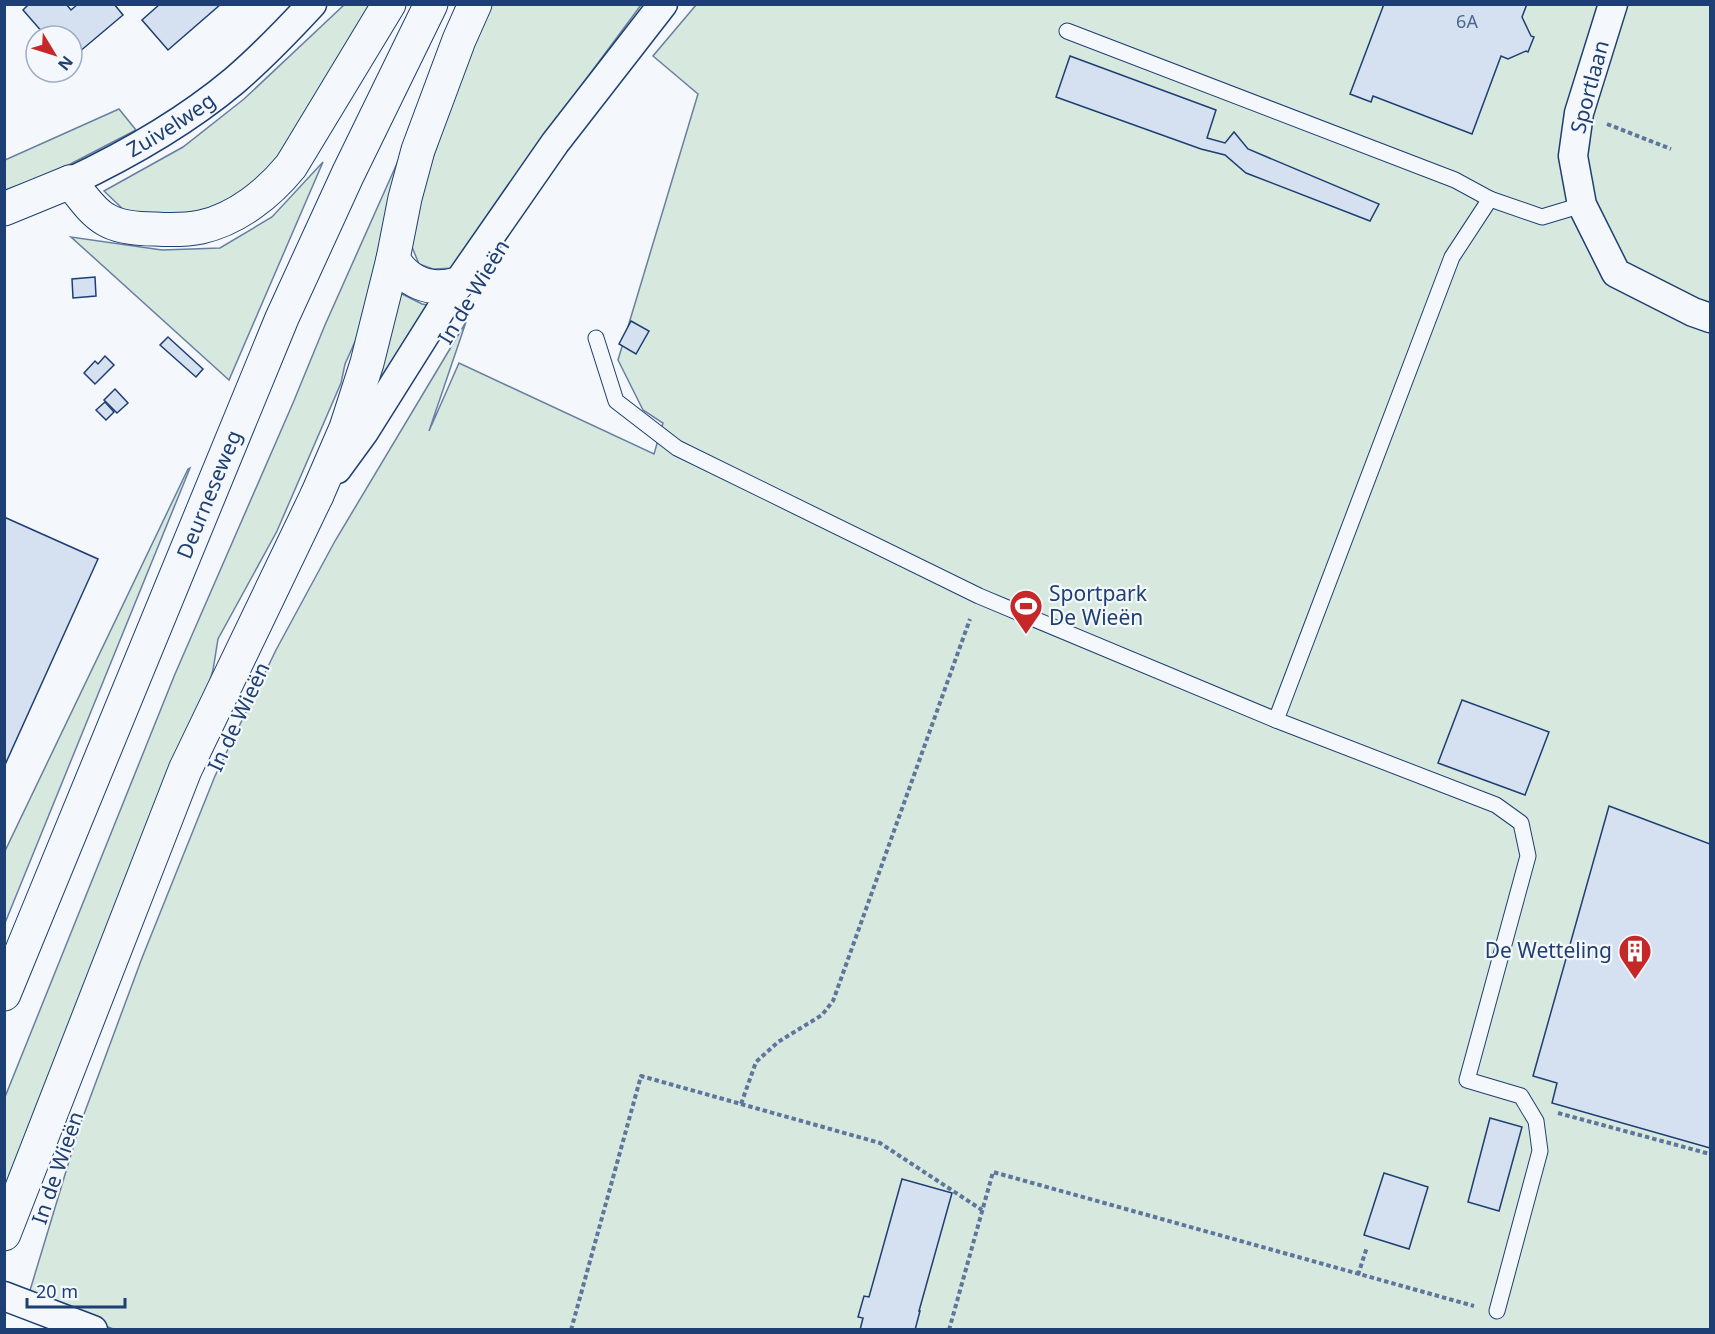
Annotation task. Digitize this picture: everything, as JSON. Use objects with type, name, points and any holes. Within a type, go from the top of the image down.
[{"type":"main road","points":[[70,182],[105,219],[119,225],[144,229],[176,230],[202,227],[235,213],[258,200],[291,166],[389,4]]},
{"type":"main road","name":"Deurneseweg","points":[[4,994],[282,318],[348,174],[431,4]]},
{"type":"main road","points":[[317,495],[351,413],[367,363],[418,150],[459,40],[475,4]]},
{"type":"main road","name":"Zuivelweg","points":[[4,209],[70,182]]},
{"type":"main road","points":[[393,259],[398,267],[415,282],[436,287],[456,284]]},
{"type":"main road","name":"In de Wieën","points":[[4,1234],[185,770],[249,632],[317,495]]},
{"type":"street","name":"Zuivelweg","points":[[70,182],[100,168],[171,126],[232,82],[278,41],[312,4]]},
{"type":"street","name":"In de Wieën","points":[[317,495],[364,432],[456,284],[555,143],[663,4]]},
{"type":"street","name":"Sportlaan","points":[[1613,4],[1579,113],[1573,156],[1582,205],[1616,273],[1682,307],[1710,318]]},
{"type":"street","points":[[4,1296],[93,1329]]},
{"type":"lane","points":[[1067,31],[1455,180],[1490,199],[1542,217],[1582,205]]},
{"type":"lane","points":[[1276,720],[1452,257],[1490,199]]},
{"type":"lane","points":[[596,338],[616,401],[677,448],[979,596],[1276,720],[1496,805],[1521,823],[1528,856],[1467,1080],[1521,1096],[1536,1121],[1540,1151],[1497,1311]]},
{"type":"path","points":[[1579,113],[1671,149]]},
{"type":"path","points":[[741,1104],[756,1062],[778,1042],[822,1015],[833,1001],[979,596]]},
{"type":"path","points":[[571,1329],[641,1076],[880,1143],[982,1210]]},
{"type":"path","points":[[1526,1105],[1710,1155]]},
{"type":"path","points":[[949,1329],[993,1172],[1358,1275],[1497,1311]]},
{"type":"path","points":[[1358,1275],[1367,1247]]},
{"type":"shaded area","points":[[344,5],[371,5],[272,166],[237,196],[202,211],[167,216],[127,213],[104,191],[183,147],[244,99]]},
{"type":"shaded area","points":[[490,5],[641,5],[555,121],[458,268],[433,269],[419,264],[407,235],[454,95]]},
{"type":"shaded area","name":"Sportpark De Wieën","points":[[696,5],[1710,5],[1710,1329],[116,1330],[28,1297],[80,1125],[142,958],[215,776],[276,650],[335,541],[466,322],[429,431],[459,363],[654,454],[663,423],[643,410],[618,360],[698,94],[653,56]]},
{"type":"shaded area","points":[[119,109],[136,130],[55,172],[5,190],[5,160]]},
{"type":"shaded area","points":[[415,123],[368,313],[345,364],[341,383],[277,531],[218,639],[213,670],[201,712],[5,1213],[5,1097],[175,674],[325,325]]},
{"type":"shaded area","points":[[323,162],[229,380],[71,237],[162,250],[220,248],[272,217]]},
{"type":"shaded area","points":[[398,292],[422,304],[434,306],[410,348],[370,394]]},
{"type":"shaded area","points":[[190,468],[5,923],[5,851]]},
{"type":"building","points":[[29,4],[66,4],[71,10],[78,4],[114,4],[123,15],[84,48],[84,24],[35,24],[23,10]]},
{"type":"building","points":[[160,4],[221,4],[168,50],[142,20]]},
{"type":"building","points":[[1384,4],[1527,4],[1522,17],[1531,36],[1534,37],[1528,52],[1508,59],[1501,56],[1472,134],[1373,96],[1371,102],[1350,94]]},
{"type":"building","points":[[1070,56],[1216,110],[1207,138],[1225,143],[1234,132],[1248,149],[1379,204],[1370,221],[1246,173],[1225,155],[1201,149],[1056,97]]},
{"type":"building","points":[[95,277],[96,296],[73,298],[72,279]]},
{"type":"building","points":[[631,321],[649,331],[636,354],[619,344]]},
{"type":"building","points":[[168,337],[203,369],[196,377],[160,345]]},
{"type":"building","points":[[105,356],[114,365],[95,384],[84,373],[95,361],[98,364]]},
{"type":"building","points":[[115,389],[128,403],[117,413],[104,400]]},
{"type":"building","points":[[105,402],[114,412],[106,420],[96,410]]},
{"type":"building","points":[[4,517],[98,559],[4,767]]},
{"type":"building","points":[[1462,700],[1549,732],[1525,795],[1438,763]]},
{"type":"building","name":"De Wetteling","points":[[1609,806],[1710,844],[1710,1148],[1552,1103],[1557,1083],[1533,1076]]},
{"type":"building","points":[[1490,1118],[1522,1127],[1499,1211],[1468,1202]]},
{"type":"building","points":[[1384,1173],[1428,1187],[1409,1249],[1364,1235]]},
{"type":"building","points":[[902,1179],[952,1193],[915,1330],[860,1330],[863,1318],[858,1317],[864,1296],[869,1297]]},
{"type":"place","name":"Sportpark De Wieën","points":[[1026,635]]},
{"type":"place","name":"De Wetteling","points":[[1635,980]]}]
